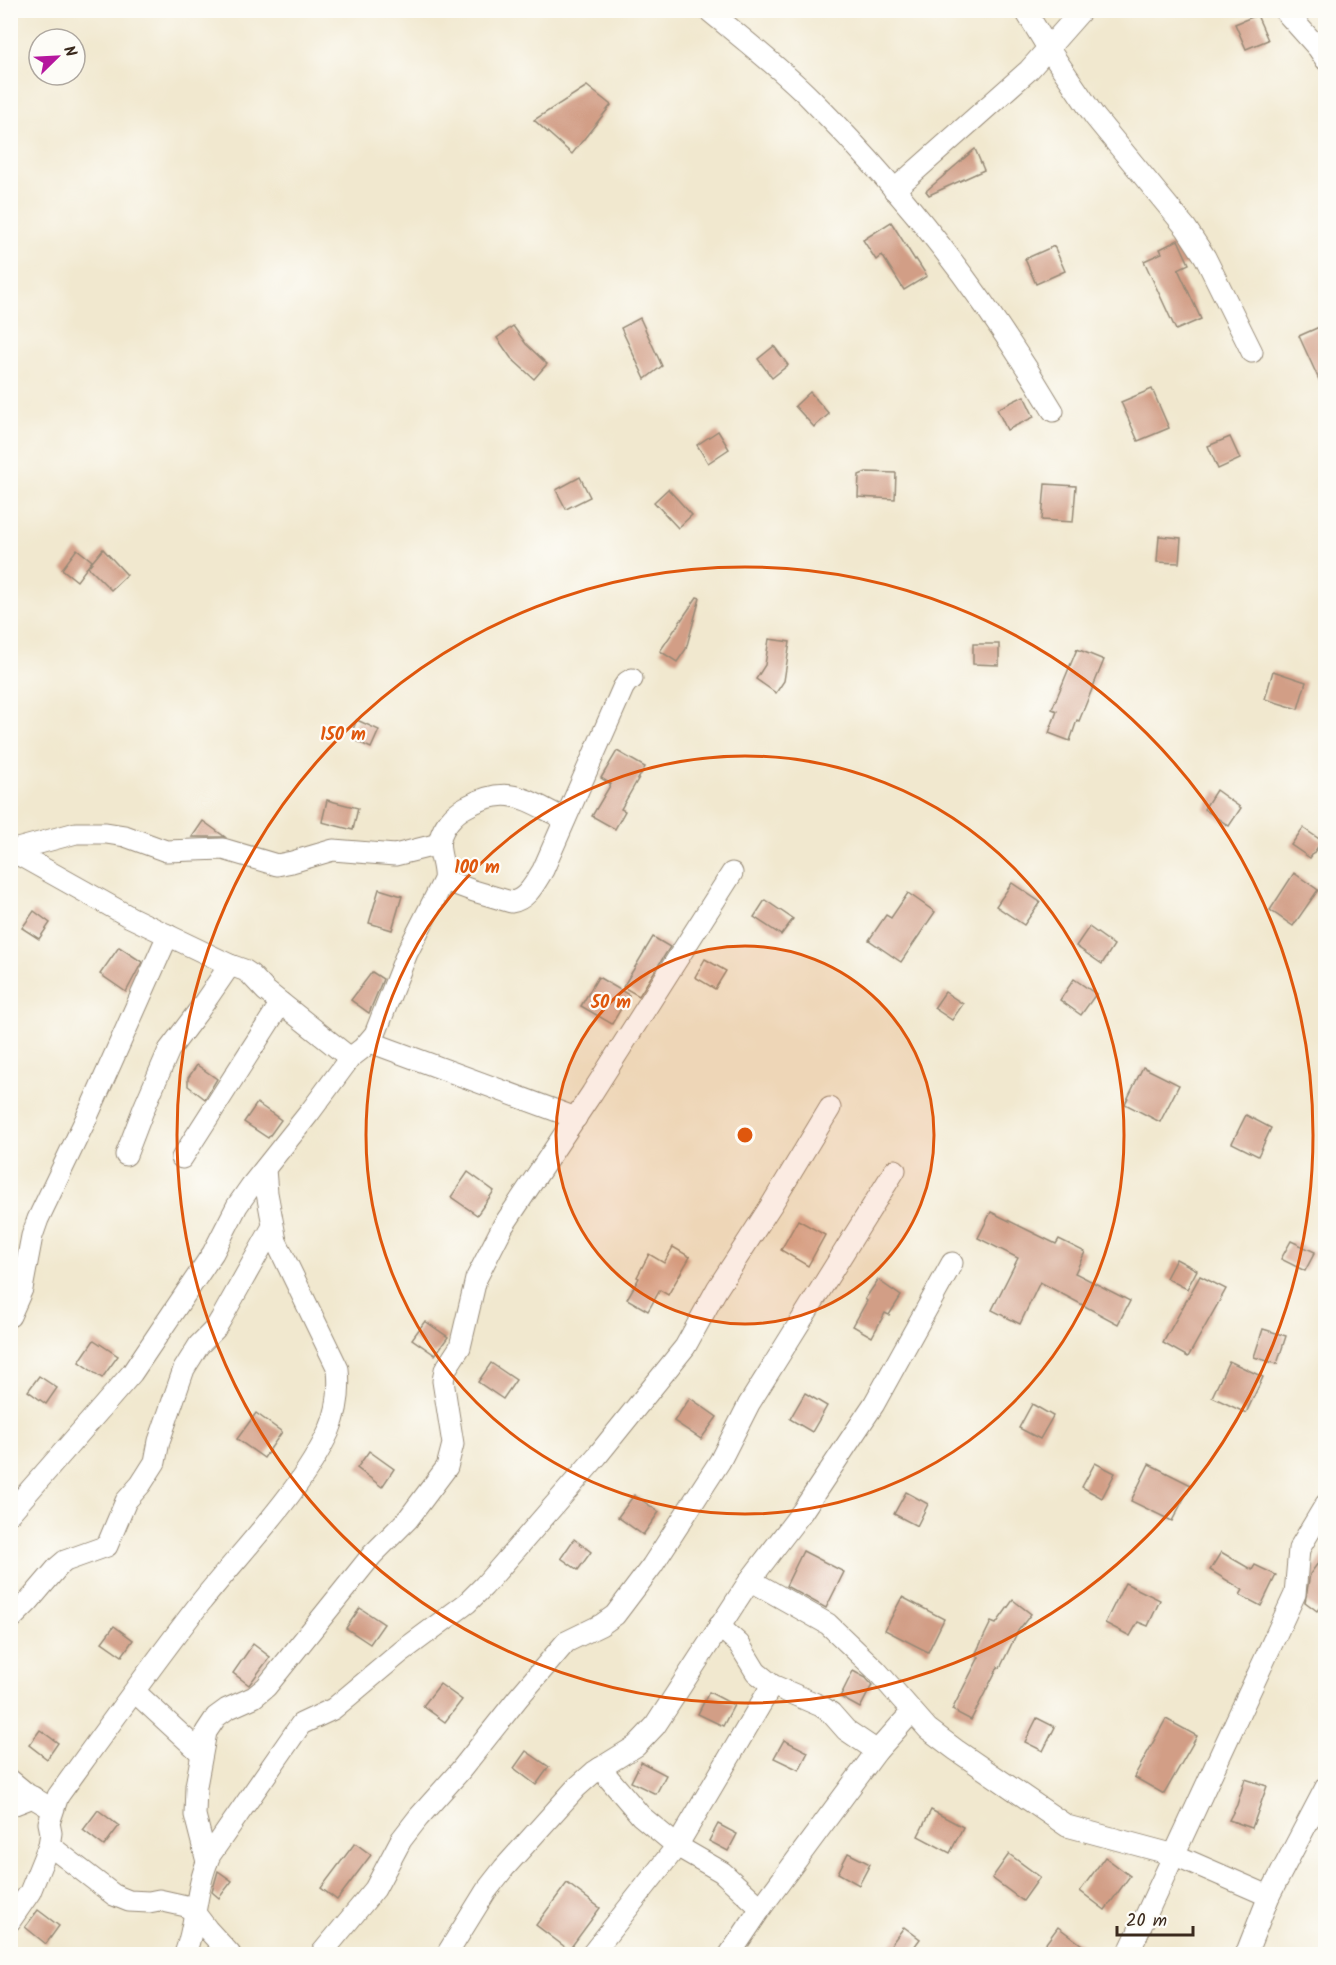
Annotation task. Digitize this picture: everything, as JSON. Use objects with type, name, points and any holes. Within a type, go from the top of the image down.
[{"type":"street","points":[[708,10],[810,98],[894,190],[960,270],[1053,411]]},
{"type":"street","points":[[1025,10],[1095,117],[1186,228],[1205,257],[1252,352]]},
{"type":"street","points":[[894,190],[1003,95],[1029,70],[1082,10]]},
{"type":"street","points":[[1284,10],[1326,60]]},
{"type":"street","points":[[444,880],[511,902],[530,891],[543,870],[623,688],[632,679]]},
{"type":"street","points":[[10,1513],[132,1373],[213,1253],[237,1206],[350,1058],[370,1042],[407,953],[444,880],[445,871],[439,844],[449,821],[459,810],[488,796],[498,794],[511,795],[565,819]]},
{"type":"street","points":[[10,851],[76,833],[106,833],[125,836],[166,851],[223,849],[277,865],[333,850],[394,855],[439,844]]},
{"type":"street","points":[[10,851],[130,917],[250,974],[260,986],[350,1058]]},
{"type":"street","points":[[207,1862],[195,1815],[196,1786],[206,1732],[216,1717],[227,1709],[254,1697],[266,1687],[372,1555],[408,1519],[447,1467],[453,1444],[443,1381],[445,1370],[460,1347],[476,1278],[503,1226],[576,1118],[732,873]]},
{"type":"street","points":[[10,1316],[21,1288],[38,1219],[86,1119],[168,935]]},
{"type":"street","points":[[126,1155],[169,1050],[230,965]]},
{"type":"street","points":[[182,1158],[281,1003]]},
{"type":"street","points":[[370,1042],[576,1118]]},
{"type":"street","points":[[185,1954],[190,1940],[201,1875],[207,1862],[301,1724],[333,1709],[402,1652],[467,1603],[597,1456],[685,1347],[717,1288],[772,1204],[830,1108]]},
{"type":"street","points":[[10,1921],[30,1892],[49,1845],[51,1833],[49,1823],[58,1796],[201,1603],[302,1479],[329,1431],[338,1406],[338,1369],[282,1256],[272,1228],[265,1169]]},
{"type":"street","points":[[321,1954],[375,1889],[401,1840],[518,1698],[566,1642],[602,1625],[615,1615],[652,1566],[720,1461],[749,1404],[895,1170]]},
{"type":"street","points":[[10,1620],[58,1567],[65,1562],[107,1546],[126,1501],[141,1484],[155,1462],[159,1441],[184,1369],[218,1324],[272,1228]]},
{"type":"street","points":[[447,1954],[486,1891],[576,1788],[600,1768],[636,1746],[655,1726],[750,1580],[802,1512],[874,1404],[952,1263]]},
{"type":"street","points":[[1128,1954],[1295,1594],[1299,1549],[1326,1504]]},
{"type":"street","points":[[750,1580],[828,1624],[850,1643],[927,1729],[1066,1826],[1175,1855],[1269,1896]]},
{"type":"street","points":[[719,1626],[739,1644],[756,1672],[772,1684],[821,1706],[831,1713],[846,1730],[877,1751]]},
{"type":"street","points":[[592,1954],[677,1846],[772,1684]]},
{"type":"street","points":[[135,1692],[201,1753]]},
{"type":"street","points":[[730,1954],[761,1908],[877,1751],[912,1712]]},
{"type":"street","points":[[600,1768],[641,1816],[677,1846],[722,1872],[761,1908]]},
{"type":"street","points":[[10,1780],[52,1809]]},
{"type":"street","points":[[1246,1954],[1269,1896],[1326,1787]]},
{"type":"street","points":[[10,1806],[33,1797]]},
{"type":"street","points":[[49,1845],[121,1899],[169,1902],[186,1906],[194,1912],[230,1954]]},
{"type":"building","points":[[1257,15],[1268,40],[1246,49],[1235,24]]},
{"type":"building","points":[[587,86],[611,105],[572,154],[534,120]]},
{"type":"building","points":[[975,149],[984,170],[929,195],[926,191]]},
{"type":"building","points":[[891,222],[927,276],[904,290],[882,255],[876,260],[863,240]]},
{"type":"building","points":[[1178,240],[1189,264],[1178,269],[1201,319],[1176,330],[1144,261],[1162,253],[1160,249]]},
{"type":"building","points":[[1054,246],[1065,271],[1036,284],[1025,259]]},
{"type":"building","points":[[640,318],[662,366],[645,379],[621,328]]},
{"type":"building","points":[[1326,324],[1326,395],[1299,336]]},
{"type":"building","points":[[513,326],[526,344],[547,364],[534,379],[511,358],[497,338]]},
{"type":"building","points":[[774,346],[788,365],[772,378],[758,359]]},
{"type":"building","points":[[1152,389],[1169,428],[1138,441],[1121,402]]},
{"type":"building","points":[[810,392],[829,414],[814,427],[795,406]]},
{"type":"building","points":[[1024,396],[1034,417],[1007,430],[997,409]]},
{"type":"building","points":[[718,431],[729,449],[708,463],[697,445]]},
{"type":"building","points":[[1230,437],[1240,459],[1218,469],[1208,446]]},
{"type":"building","points":[[866,472],[896,473],[895,499],[858,497],[859,475]]},
{"type":"building","points":[[580,477],[590,497],[566,509],[556,490]]},
{"type":"building","points":[[1045,484],[1076,486],[1073,522],[1042,520]]},
{"type":"building","points":[[668,489],[692,515],[678,528],[654,502]]},
{"type":"building","points":[[1159,536],[1181,538],[1179,563],[1157,562]]},
{"type":"building","points":[[77,549],[92,561],[77,581],[62,569]]},
{"type":"building","points":[[103,549],[127,575],[111,590],[88,567]]},
{"type":"building","points":[[697,597],[700,598],[686,649],[677,662],[660,651]]},
{"type":"building","points":[[769,639],[790,642],[784,681],[776,693],[756,679],[765,665]]},
{"type":"building","points":[[973,644],[999,644],[999,665],[973,664]]},
{"type":"building","points":[[1077,649],[1104,660],[1070,741],[1049,733],[1057,711],[1052,709]]},
{"type":"building","points":[[1273,671],[1306,682],[1298,709],[1265,699]]},
{"type":"building","points":[[357,720],[379,730],[371,748],[352,739],[352,731]]},
{"type":"building","points":[[617,751],[645,767],[621,809],[625,811],[615,829],[592,816],[611,784],[601,778]]},
{"type":"building","points":[[1216,790],[1241,808],[1229,826],[1204,809]]},
{"type":"building","points":[[327,800],[358,808],[353,830],[322,822]]},
{"type":"building","points":[[203,821],[225,837],[192,837]]},
{"type":"building","points":[[1303,828],[1322,841],[1310,858],[1291,845]]},
{"type":"building","points":[[1294,873],[1318,890],[1293,926],[1270,910]]},
{"type":"building","points":[[1012,883],[1040,902],[1024,925],[996,906]]},
{"type":"building","points":[[379,889],[402,896],[392,930],[369,923]]},
{"type":"building","points":[[908,893],[935,912],[901,962],[869,940],[886,915],[891,918]]},
{"type":"building","points":[[765,900],[793,919],[781,935],[754,917]]},
{"type":"building","points":[[34,911],[50,923],[39,939],[22,928]]},
{"type":"building","points":[[1089,927],[1114,945],[1102,964],[1076,946]]},
{"type":"building","points":[[653,937],[670,947],[639,996],[623,987]]},
{"type":"building","points":[[119,947],[142,962],[126,992],[100,974]]},
{"type":"building","points":[[705,959],[726,971],[715,989],[695,977]]},
{"type":"building","points":[[372,972],[383,979],[369,1013],[351,1000]]},
{"type":"building","points":[[598,977],[629,995],[612,1024],[581,1006]]},
{"type":"building","points":[[1074,979],[1096,994],[1081,1015],[1060,1000]]},
{"type":"building","points":[[945,992],[963,1004],[952,1020],[934,1008]]},
{"type":"building","points":[[197,1065],[217,1079],[205,1099],[188,1086],[188,1078]]},
{"type":"building","points":[[1143,1067],[1179,1085],[1160,1122],[1125,1104]]},
{"type":"building","points":[[257,1103],[281,1120],[268,1138],[244,1122]]},
{"type":"building","points":[[1246,1115],[1271,1128],[1258,1156],[1232,1143]]},
{"type":"building","points":[[468,1172],[494,1191],[477,1215],[451,1197]]},
{"type":"building","points":[[991,1212],[1056,1244],[1059,1239],[1085,1252],[1075,1273],[1130,1301],[1118,1324],[1040,1282],[1020,1324],[992,1310],[1018,1258],[978,1238]]},
{"type":"building","points":[[798,1220],[825,1235],[808,1266],[781,1250]]},
{"type":"building","points":[[1291,1241],[1315,1252],[1305,1271],[1281,1259]]},
{"type":"building","points":[[673,1247],[690,1257],[668,1295],[660,1290],[648,1311],[627,1299],[649,1254],[664,1263]]},
{"type":"building","points":[[1176,1259],[1197,1270],[1187,1289],[1166,1278]]},
{"type":"building","points":[[1200,1276],[1226,1289],[1188,1357],[1163,1343]]},
{"type":"building","points":[[878,1280],[901,1296],[889,1315],[885,1313],[872,1337],[853,1326],[867,1301],[865,1299]]},
{"type":"building","points":[[425,1321],[448,1337],[435,1355],[412,1339]]},
{"type":"building","points":[[1263,1329],[1286,1336],[1277,1364],[1254,1357]]},
{"type":"building","points":[[94,1340],[118,1356],[102,1378],[79,1362]]},
{"type":"building","points":[[1229,1361],[1263,1377],[1246,1413],[1212,1397]]},
{"type":"building","points":[[491,1363],[516,1380],[503,1399],[478,1382]]},
{"type":"building","points":[[39,1376],[57,1388],[46,1404],[28,1391]]},
{"type":"building","points":[[805,1393],[827,1406],[812,1432],[790,1419]]},
{"type":"building","points":[[690,1398],[717,1417],[701,1439],[674,1421]]},
{"type":"building","points":[[1032,1404],[1053,1416],[1040,1439],[1019,1428]]},
{"type":"building","points":[[256,1413],[282,1432],[264,1458],[237,1439]]},
{"type":"building","points":[[369,1451],[394,1469],[382,1487],[357,1468]]},
{"type":"building","points":[[1095,1463],[1115,1473],[1102,1498],[1082,1487]]},
{"type":"building","points":[[1149,1464],[1191,1485],[1172,1521],[1131,1501]]},
{"type":"building","points":[[906,1492],[928,1504],[917,1526],[894,1514]]},
{"type":"building","points":[[634,1495],[659,1512],[643,1535],[618,1517]]},
{"type":"building","points":[[574,1539],[591,1552],[578,1570],[561,1558]]},
{"type":"building","points":[[803,1551],[844,1572],[826,1608],[786,1586]]},
{"type":"building","points":[[1221,1552],[1252,1570],[1255,1565],[1276,1575],[1261,1606],[1240,1595],[1243,1590],[1210,1570]]},
{"type":"building","points":[[1326,1552],[1326,1599],[1317,1611],[1305,1602],[1310,1574]]},
{"type":"building","points":[[1125,1583],[1160,1600],[1148,1626],[1138,1622],[1130,1636],[1105,1623]]},
{"type":"building","points":[[902,1597],[944,1619],[928,1652],[885,1630]]},
{"type":"building","points":[[1013,1600],[1031,1614],[1018,1631],[971,1720],[952,1710],[979,1657],[975,1655],[991,1622],[996,1624]]},
{"type":"building","points":[[360,1608],[384,1624],[370,1644],[346,1628]]},
{"type":"building","points":[[114,1626],[133,1640],[122,1656],[102,1642]]},
{"type":"building","points":[[253,1644],[270,1657],[249,1685],[233,1673]]},
{"type":"building","points":[[853,1671],[866,1678],[872,1685],[860,1708],[840,1697]]},
{"type":"building","points":[[440,1684],[462,1700],[445,1722],[423,1706]]},
{"type":"building","points":[[709,1692],[734,1705],[723,1726],[698,1714]]},
{"type":"building","points":[[1037,1718],[1055,1727],[1043,1751],[1025,1742]]},
{"type":"building","points":[[1166,1719],[1197,1736],[1164,1794],[1134,1777]]},
{"type":"building","points":[[40,1730],[58,1743],[47,1759],[29,1745]]},
{"type":"building","points":[[784,1740],[808,1752],[799,1770],[774,1758]]},
{"type":"building","points":[[526,1751],[549,1767],[536,1785],[514,1768]]},
{"type":"building","points":[[641,1762],[666,1775],[656,1794],[631,1782]]},
{"type":"building","points":[[1245,1779],[1267,1786],[1252,1828],[1229,1820],[1237,1805]]},
{"type":"building","points":[[98,1810],[119,1826],[104,1846],[83,1830]]},
{"type":"building","points":[[931,1810],[963,1827],[950,1853],[918,1836]]},
{"type":"building","points":[[718,1824],[737,1834],[728,1851],[709,1841]]},
{"type":"building","points":[[355,1843],[371,1855],[337,1900],[321,1888]]},
{"type":"building","points":[[848,1853],[870,1864],[859,1885],[838,1873]]},
{"type":"building","points":[[1009,1854],[1040,1877],[1023,1901],[992,1878]]},
{"type":"building","points":[[1105,1857],[1130,1876],[1105,1910],[1080,1891]]},
{"type":"building","points":[[218,1871],[232,1881],[219,1898],[212,1892]]},
{"type":"building","points":[[567,1883],[600,1908],[569,1950],[536,1925]]},
{"type":"building","points":[[38,1910],[59,1926],[46,1944],[25,1927]]},
{"type":"building","points":[[904,1927],[920,1939],[909,1954],[884,1954]]},
{"type":"building","points":[[1058,1927],[1094,1954],[1038,1954]]}]
